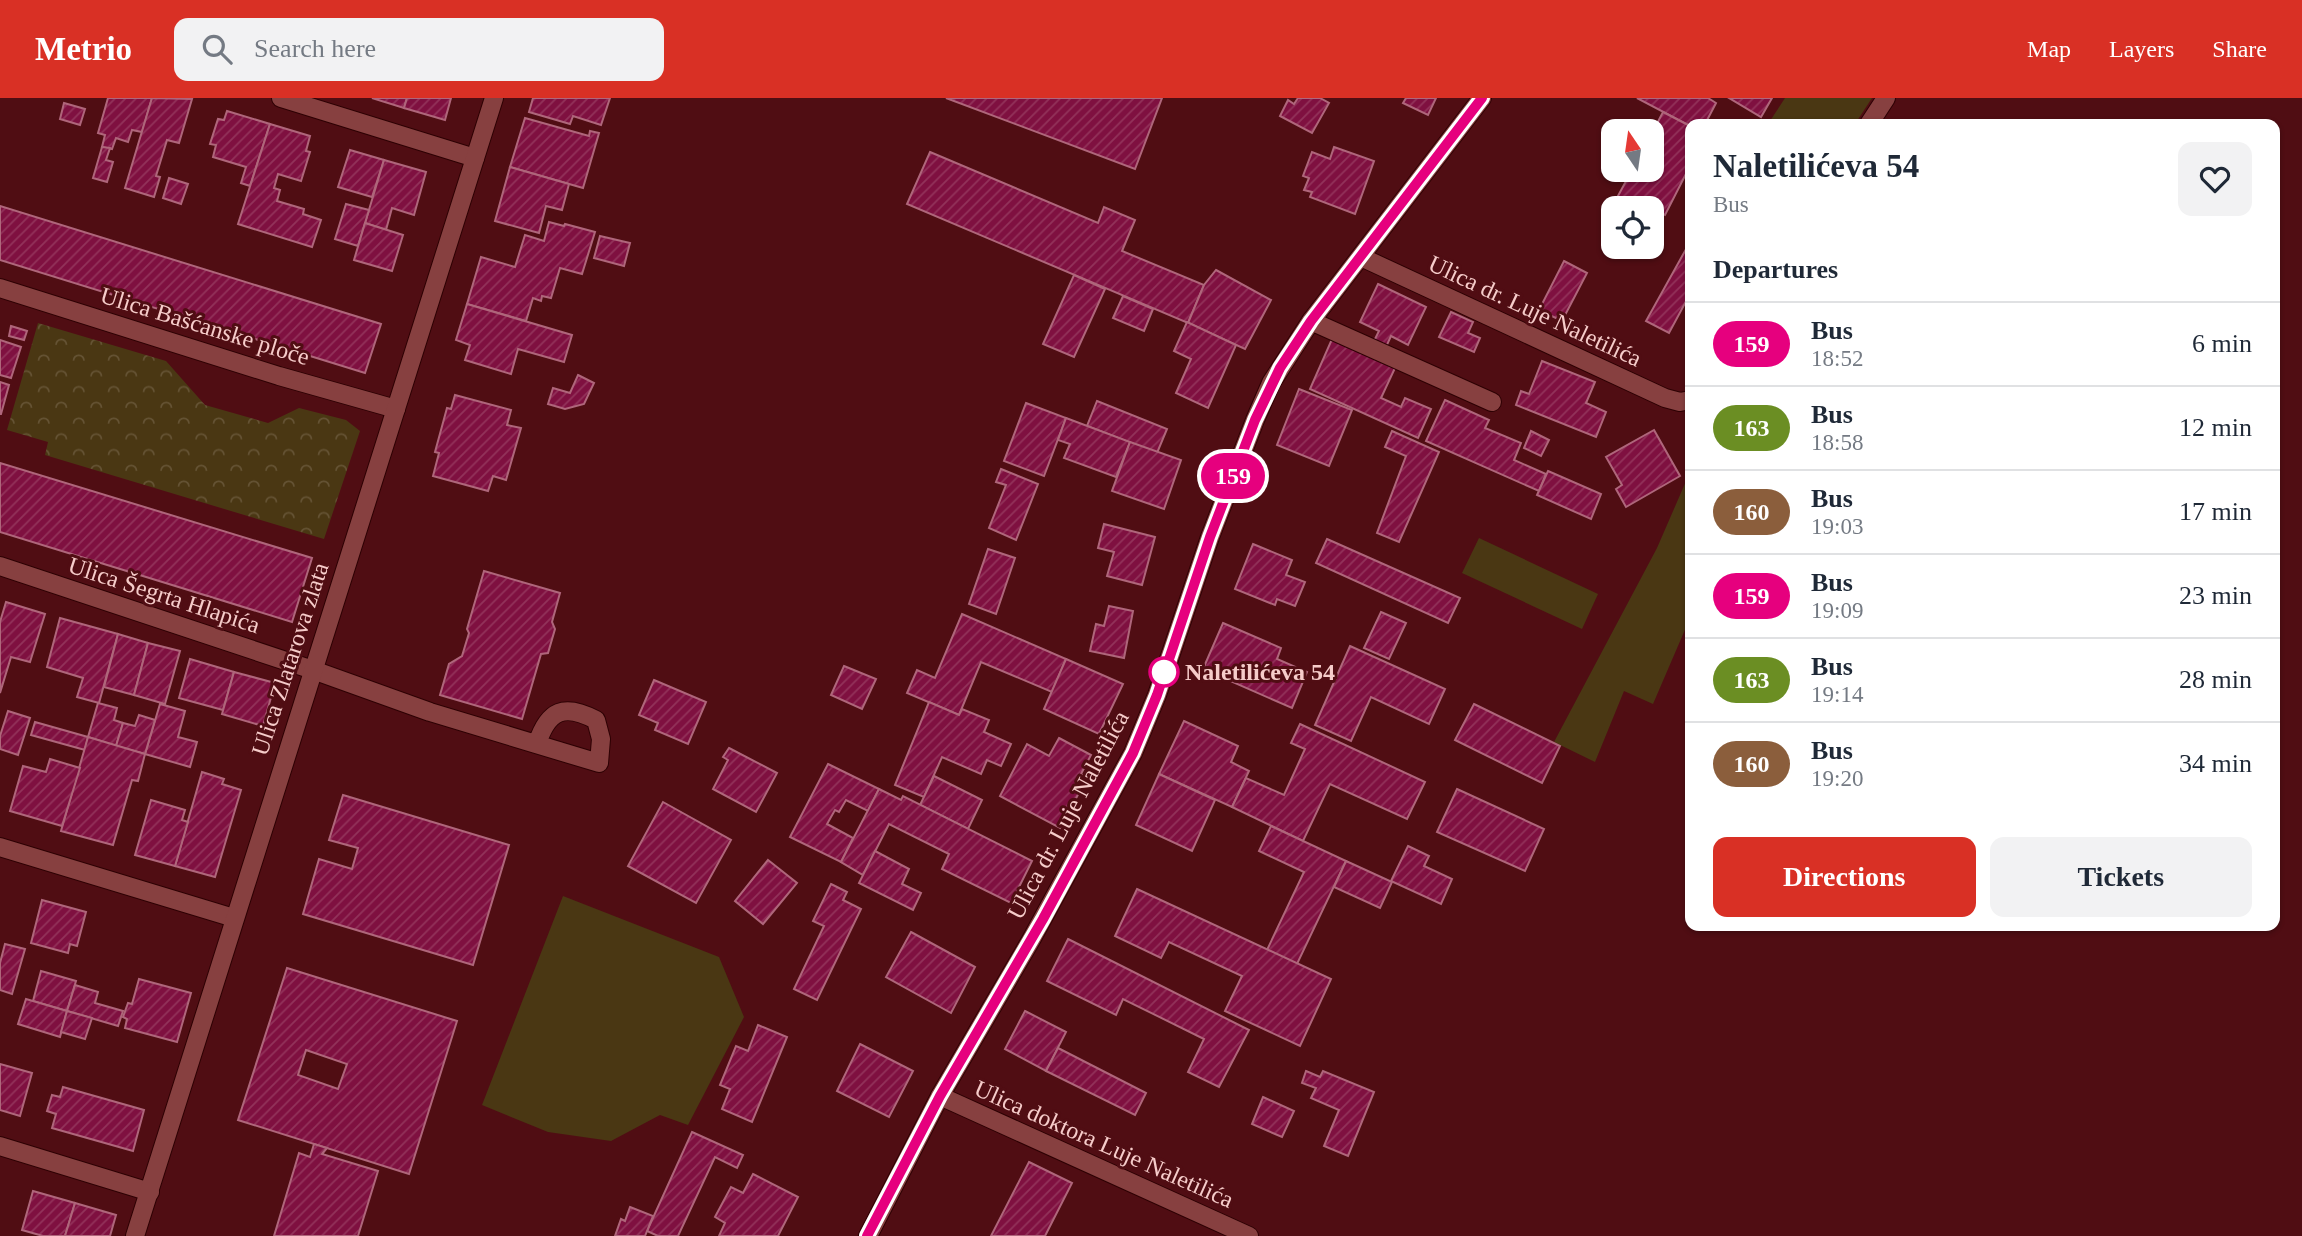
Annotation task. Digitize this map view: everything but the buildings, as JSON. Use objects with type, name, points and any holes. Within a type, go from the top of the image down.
[{"type":"street","points":[[281,98],[475,159]]},
{"type":"street","name":"Ulica Zlatarova zlata","points":[[135,1236],[494,98]]},
{"type":"street","name":"Ulica dr. Luje Naletilića","points":[[867,1236],[940,1096],[1050,905],[1133,753],[1157,695],[1210,537],[1271,383],[1311,321],[1482,98]]},
{"type":"street","points":[[1872,119],[1886,98]]},
{"type":"street","name":"Ulica dr. Luje Naletilića","points":[[1361,257],[1665,398],[1685,401]]},
{"type":"street","name":"Ulica Bašćanske ploče","points":[[0,288],[279,376],[396,409]]},
{"type":"street","points":[[1311,321],[1493,402]]},
{"type":"street","name":"Ulica Šegrta Hlapića","points":[[0,566],[313,670],[430,712],[537,744]]},
{"type":"street","points":[[0,846],[234,918]]},
{"type":"street","name":"Ulica doktora Luje Naletilića","points":[[940,1096],[1249,1236]]},
{"type":"street","points":[[0,1146],[150,1192]]},
{"type":"green space","points":[[1785,98],[1872,98],[1858,119],[1771,119]]},
{"type":"green space","points":[[38,323],[166,361],[205,405],[268,423],[299,408],[346,420],[360,431],[324,539],[45,455],[48,442],[7,430]]},
{"type":"green space","points":[[1685,484],[1685,630],[1653,704],[1624,691],[1595,762],[1554,742],[1657,548]]},
{"type":"green space","points":[[1479,538],[1598,594],[1582,629],[1462,573]]},
{"type":"green space","points":[[563,896],[719,957],[744,1017],[688,1125],[660,1115],[611,1141],[548,1132],[482,1105]]},
{"type":"bus line","name":"159","points":[[867,1236],[940,1096],[1043,919],[1133,753],[1157,695],[1210,537],[1271,383],[1311,321],[1482,98]]},
{"type":"place","name":"Naletilićeva 54","points":[[1164,672]]}]
